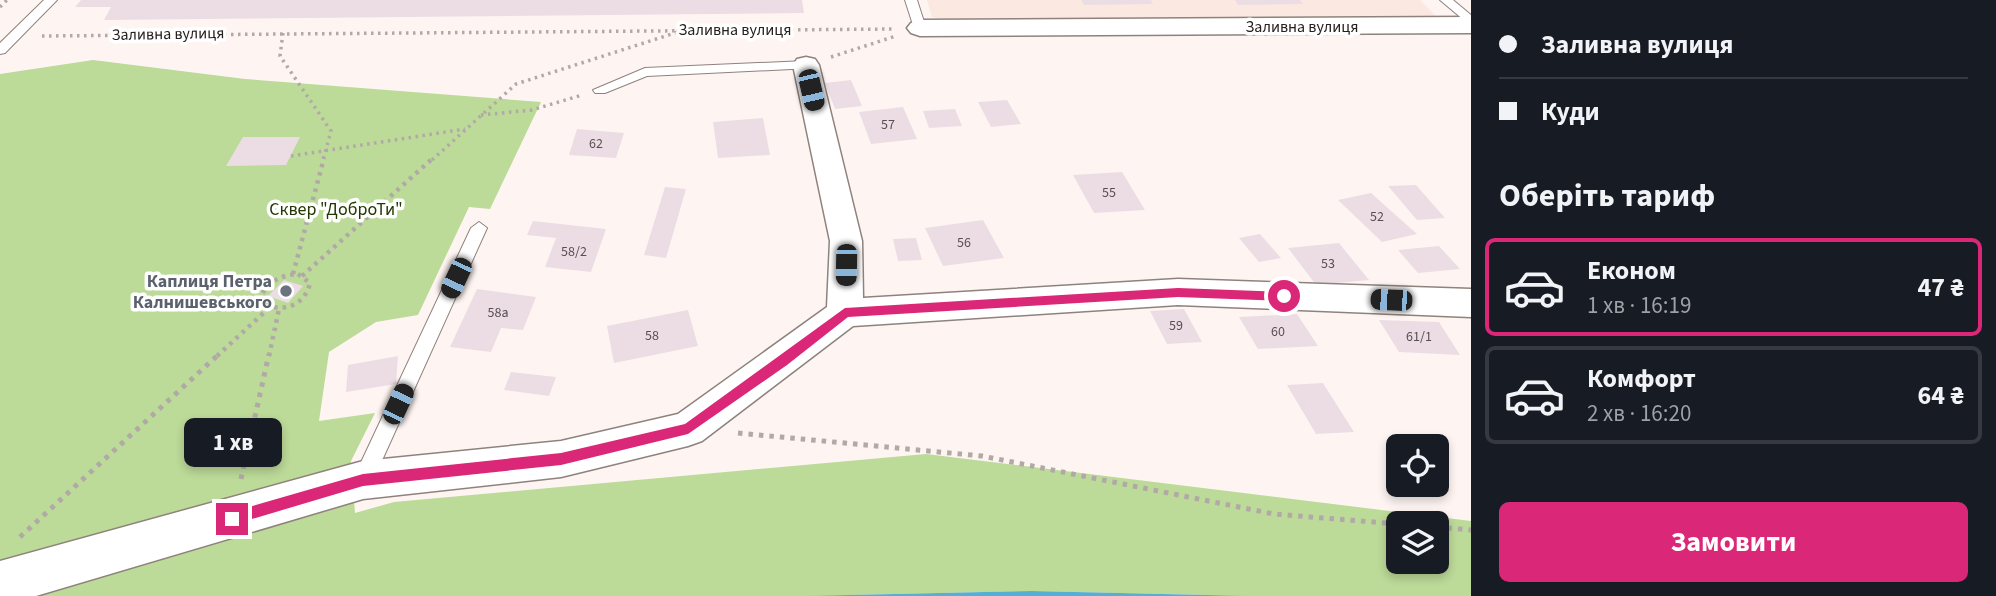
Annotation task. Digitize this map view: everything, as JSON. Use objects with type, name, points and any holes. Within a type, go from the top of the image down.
[{"type":"street","name":"Заливна вулиця","points":[[920,28],[1471,24]]},
{"type":"street","points":[[806,65],[846,241],[845,313]]},
{"type":"street","points":[[5,565],[232,519],[363,480],[561,459],[688,429],[845,313],[1178,292],[1471,303]]},
{"type":"lane","points":[[0,50],[51,0]]},
{"type":"lane","points":[[911,0],[920,28]]},
{"type":"lane","points":[[1446,0],[1471,24]]},
{"type":"lane","points":[[600,90],[645,72],[806,65]]},
{"type":"lane","points":[[363,480],[479,228]]},
{"type":"path","points":[[0,7],[7,0]]},
{"type":"path","points":[[806,65],[920,28]]},
{"type":"path","name":"Заливна вулиця","points":[[13,37],[920,28]]},
{"type":"path","points":[[302,276],[516,84],[685,30]]},
{"type":"path","points":[[283,33],[280,56],[331,131],[293,274]]},
{"type":"path","points":[[480,115],[533,110],[600,90]]},
{"type":"path","points":[[290,156],[466,129]]},
{"type":"path","points":[[293,274],[302,276],[310,283],[307,295],[295,305],[269,308],[262,299],[265,288],[278,278],[293,274]]},
{"type":"path","points":[[5,565],[269,308]]},
{"type":"path","points":[[232,519],[278,309]]},
{"type":"path","points":[[688,429],[982,456],[1275,514],[1386,523]]},
{"type":"path","points":[[1449,528],[1471,530]]},
{"type":"shaded area","points":[[927,0],[1420,0],[1438,18],[944,20],[932,17]]},
{"type":"green space","name":"Сквер \"ДоброТи\"","points":[[93,60],[245,79],[541,102],[490,209],[469,207],[418,315],[376,322],[329,352],[319,421],[375,413],[351,461],[355,513],[394,502],[926,454],[1390,511],[1386,511],[1386,574],[1449,574],[1449,518],[1471,521],[1471,596],[1251,596],[1032,591],[803,596],[0,596],[0,74]]},
{"type":"water","points":[[1032,591],[1251,596],[803,596]]},
{"type":"building","points":[[81,0],[802,0],[804,13],[104,20],[111,7],[75,7]]},
{"type":"building","points":[[1081,0],[1151,0],[1153,4],[1084,5]]},
{"type":"building","points":[[1235,0],[1300,0],[1303,4],[1238,5]]},
{"type":"building","points":[[851,80],[862,106],[835,109],[825,83]]},
{"type":"building","points":[[1007,100],[1021,124],[991,127],[978,102]]},
{"type":"building","points":[[903,107],[917,139],[871,144],[859,112]]},
{"type":"building","points":[[955,109],[962,126],[929,128],[923,111]]},
{"type":"building","points":[[763,118],[770,155],[718,158],[713,122]]},
{"type":"building","points":[[577,129],[624,133],[616,158],[569,155]]},
{"type":"building","points":[[243,137],[300,137],[286,165],[226,166]]},
{"type":"building","points":[[1122,172],[1145,210],[1094,213],[1073,175]]},
{"type":"building","points":[[1416,185],[1445,218],[1417,220],[1388,186]]},
{"type":"building","points":[[665,187],[686,189],[666,258],[644,255]]},
{"type":"building","points":[[1371,193],[1417,234],[1382,242],[1338,200]]},
{"type":"building","points":[[983,220],[1004,258],[943,266],[925,228]]},
{"type":"building","points":[[533,221],[606,229],[591,272],[545,267],[556,238],[527,235]]},
{"type":"building","points":[[1260,234],[1281,258],[1259,262],[1239,238]]},
{"type":"building","points":[[916,238],[922,260],[898,261],[893,239]]},
{"type":"building","points":[[1339,243],[1369,280],[1316,285],[1288,248]]},
{"type":"building","points":[[1439,246],[1460,269],[1418,273],[1398,250]]},
{"type":"building","name":"Каплиця Петра Калнишевського","points":[[284,280],[303,286],[288,303],[268,296]]},
{"type":"building","points":[[477,289],[536,297],[523,330],[501,328],[491,352],[450,347]]},
{"type":"building","points":[[1184,309],[1202,342],[1167,344],[1150,311]]},
{"type":"building","points":[[688,310],[698,346],[614,363],[607,326]]},
{"type":"building","points":[[1297,314],[1318,346],[1258,349],[1239,317]]},
{"type":"building","points":[[1379,320],[1439,322],[1460,355],[1399,352]]},
{"type":"building","points":[[398,356],[396,384],[346,392],[348,365]]},
{"type":"building","points":[[511,372],[556,377],[549,396],[504,390]]},
{"type":"building","points":[[1323,383],[1354,432],[1316,434],[1287,385]]},
{"type":"place","name":"Каплиця Петра Калнишевського","points":[[286,291]]},
{"type":"route","points":[[232,519],[363,480],[561,459],[688,429],[845,313],[1178,292],[1284,296]]}]
